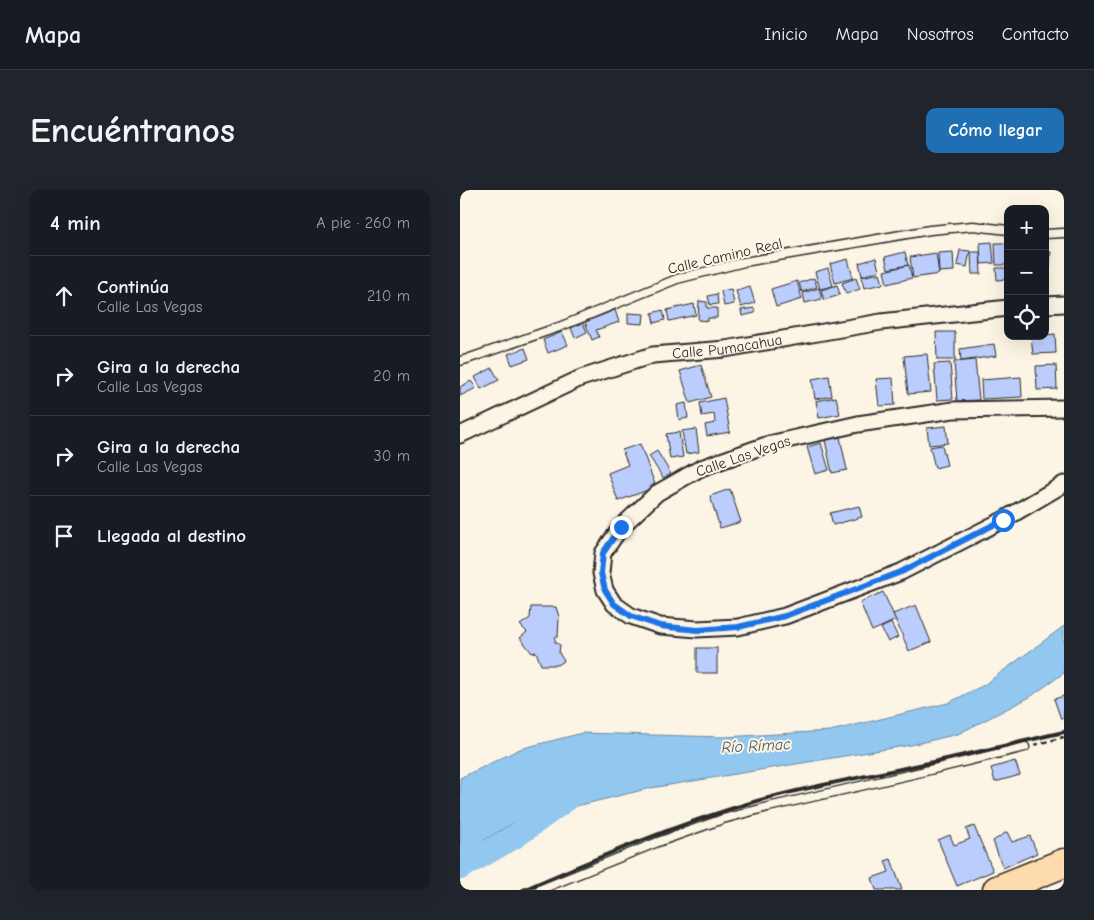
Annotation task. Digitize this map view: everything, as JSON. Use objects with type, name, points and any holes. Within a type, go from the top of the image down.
[{"type":"highway","points":[[997,890],[1064,863]]},
{"type":"street","points":[[1049,305],[1064,304]]},
{"type":"street","name":"Calle Pumacahua","points":[[460,435],[581,378],[653,356],[725,349],[882,322],[1004,308]]},
{"type":"street","name":"Calle Las Vegas","points":[[1064,408],[953,410],[858,424],[769,444],[701,468],[657,494],[621,527],[603,553],[601,573],[605,590],[614,604],[631,616],[660,626],[697,630],[738,627],[785,616],[901,572],[1003,520],[1064,484]]},
{"type":"lane","name":"Calle Camino Real","points":[[460,361],[559,327],[677,279],[744,262],[930,230],[973,226],[1004,230]]},
{"type":"lane","points":[[1049,234],[1064,233]]},
{"type":"lane","points":[[540,890],[658,842],[723,819],[1025,747]]},
{"type":"path","points":[[1025,747],[1064,737]]},
{"type":"water","points":[[1064,626],[1064,673],[1030,697],[958,734],[911,745],[651,788],[519,820],[484,840],[460,862],[460,778],[520,749],[582,733],[724,737],[830,731],[948,703],[984,685]]},
{"type":"building","points":[[992,242],[994,263],[981,264],[980,243]]},
{"type":"building","points":[[995,243],[1004,243],[1004,265],[996,265]]},
{"type":"building","points":[[960,250],[970,251],[967,267],[957,265]]},
{"type":"building","points":[[905,252],[908,265],[888,269],[885,257]]},
{"type":"building","points":[[953,252],[954,271],[939,272],[938,253]]},
{"type":"building","points":[[971,252],[980,252],[981,274],[972,274]]},
{"type":"building","points":[[1049,252],[1051,252],[1049,276]]},
{"type":"building","points":[[936,253],[939,274],[913,278],[910,257]]},
{"type":"building","points":[[876,258],[879,271],[862,276],[859,263]]},
{"type":"building","points":[[848,259],[853,278],[835,283],[830,264]]},
{"type":"building","points":[[909,265],[912,278],[887,284],[884,271]]},
{"type":"building","points":[[828,268],[833,286],[820,289],[815,272]]},
{"type":"building","points":[[996,268],[1004,268],[1004,279],[997,280]]},
{"type":"building","points":[[880,273],[883,284],[864,288],[861,277]]},
{"type":"building","points":[[814,278],[817,287],[802,292],[799,283]]},
{"type":"building","points":[[856,278],[860,289],[846,294],[842,283]]},
{"type":"building","points":[[797,281],[802,299],[776,307],[771,289]]},
{"type":"building","points":[[837,285],[840,295],[824,300],[821,290]]},
{"type":"building","points":[[750,287],[755,303],[741,307],[736,291]]},
{"type":"building","points":[[819,288],[822,299],[805,303],[803,293]]},
{"type":"building","points":[[731,289],[734,304],[724,306],[721,291]]},
{"type":"building","points":[[717,294],[718,304],[710,305],[708,296]]},
{"type":"building","points":[[699,301],[707,302],[707,308],[717,308],[717,318],[708,318],[708,321],[698,320]]},
{"type":"building","points":[[694,304],[696,315],[669,321],[667,310]]},
{"type":"building","points":[[754,308],[755,313],[742,316],[741,310]]},
{"type":"building","points":[[615,310],[619,322],[596,330],[599,337],[592,340],[585,322]]},
{"type":"building","points":[[663,310],[665,320],[654,323],[652,313]]},
{"type":"building","points":[[628,313],[644,314],[643,324],[628,323]]},
{"type":"building","points":[[583,323],[587,332],[575,338],[571,328]]},
{"type":"building","points":[[562,332],[568,345],[548,353],[543,340]]},
{"type":"building","points":[[936,332],[955,332],[955,360],[937,360]]},
{"type":"building","points":[[1055,334],[1056,353],[1033,354],[1031,340],[1049,340],[1049,335]]},
{"type":"building","points":[[994,344],[996,356],[961,361],[960,349]]},
{"type":"building","points":[[525,348],[529,359],[512,365],[508,354]]},
{"type":"building","points":[[927,354],[931,392],[908,394],[904,356]]},
{"type":"building","points":[[975,360],[979,400],[957,401],[954,362]]},
{"type":"building","points":[[950,363],[953,399],[937,400],[934,364]]},
{"type":"building","points":[[701,365],[711,397],[690,403],[680,371]]},
{"type":"building","points":[[1056,365],[1057,389],[1037,390],[1036,366]]},
{"type":"building","points":[[492,368],[499,380],[481,389],[475,377]]},
{"type":"building","points":[[829,376],[832,396],[815,399],[812,379]]},
{"type":"building","points":[[1021,377],[1022,397],[982,399],[981,380]]},
{"type":"building","points":[[893,378],[895,405],[879,406],[876,379]]},
{"type":"building","points":[[471,381],[476,388],[460,396],[460,387]]},
{"type":"building","points":[[836,397],[840,414],[819,418],[816,401]]},
{"type":"building","points":[[724,398],[730,432],[707,436],[705,425],[715,423],[714,414],[702,416],[700,403]]},
{"type":"building","points":[[686,403],[688,418],[679,420],[677,405]]},
{"type":"building","points":[[946,426],[948,443],[929,445],[927,428]]},
{"type":"building","points":[[696,429],[699,452],[686,454],[682,431]]},
{"type":"building","points":[[679,432],[683,457],[670,459],[666,434]]},
{"type":"building","points":[[840,437],[847,470],[832,473],[825,440]]},
{"type":"building","points":[[821,443],[829,470],[815,474],[807,447]]},
{"type":"building","points":[[640,444],[656,487],[618,501],[608,473],[628,465],[622,450]]},
{"type":"building","points":[[942,445],[947,465],[935,468],[930,447]]},
{"type":"building","points":[[657,451],[671,474],[663,478],[649,456]]},
{"type":"building","points":[[730,489],[741,522],[720,528],[710,496]]},
{"type":"building","points":[[859,506],[862,517],[833,525],[830,513]]},
{"type":"building","points":[[883,592],[896,620],[872,631],[860,602]]},
{"type":"building","points":[[916,605],[931,642],[909,651],[893,614]]},
{"type":"building","points":[[531,607],[556,607],[559,617],[558,637],[555,637],[555,642],[560,645],[559,653],[564,661],[558,665],[541,665],[536,652],[532,653],[520,638],[527,632],[520,625],[530,618]]},
{"type":"building","points":[[891,623],[898,637],[888,642],[881,628]]},
{"type":"building","points":[[697,648],[717,648],[717,673],[697,673]]},
{"type":"building","points":[[1064,696],[1064,718],[1061,719],[1054,699]]},
{"type":"building","points":[[1015,761],[1020,775],[995,782],[991,768]]},
{"type":"building","points":[[974,826],[993,871],[957,886],[938,840],[950,835],[954,845],[970,839],[966,829]]},
{"type":"building","points":[[1007,832],[1012,842],[1030,836],[1037,853],[1003,868],[993,841]]},
{"type":"building","points":[[891,859],[902,890],[876,890],[872,878],[889,872],[885,861]]},
{"type":"waterway","name":"Río Rímac","points":[[460,868],[516,836],[574,794]]},
{"type":"railway","points":[[523,890],[609,853],[757,801],[812,787],[925,764],[1064,732]]},
{"type":"route","points":[[621,527],[603,553],[601,573],[605,590],[614,604],[631,616],[660,626],[697,630],[738,627],[785,616],[901,572],[1003,520]]}]
